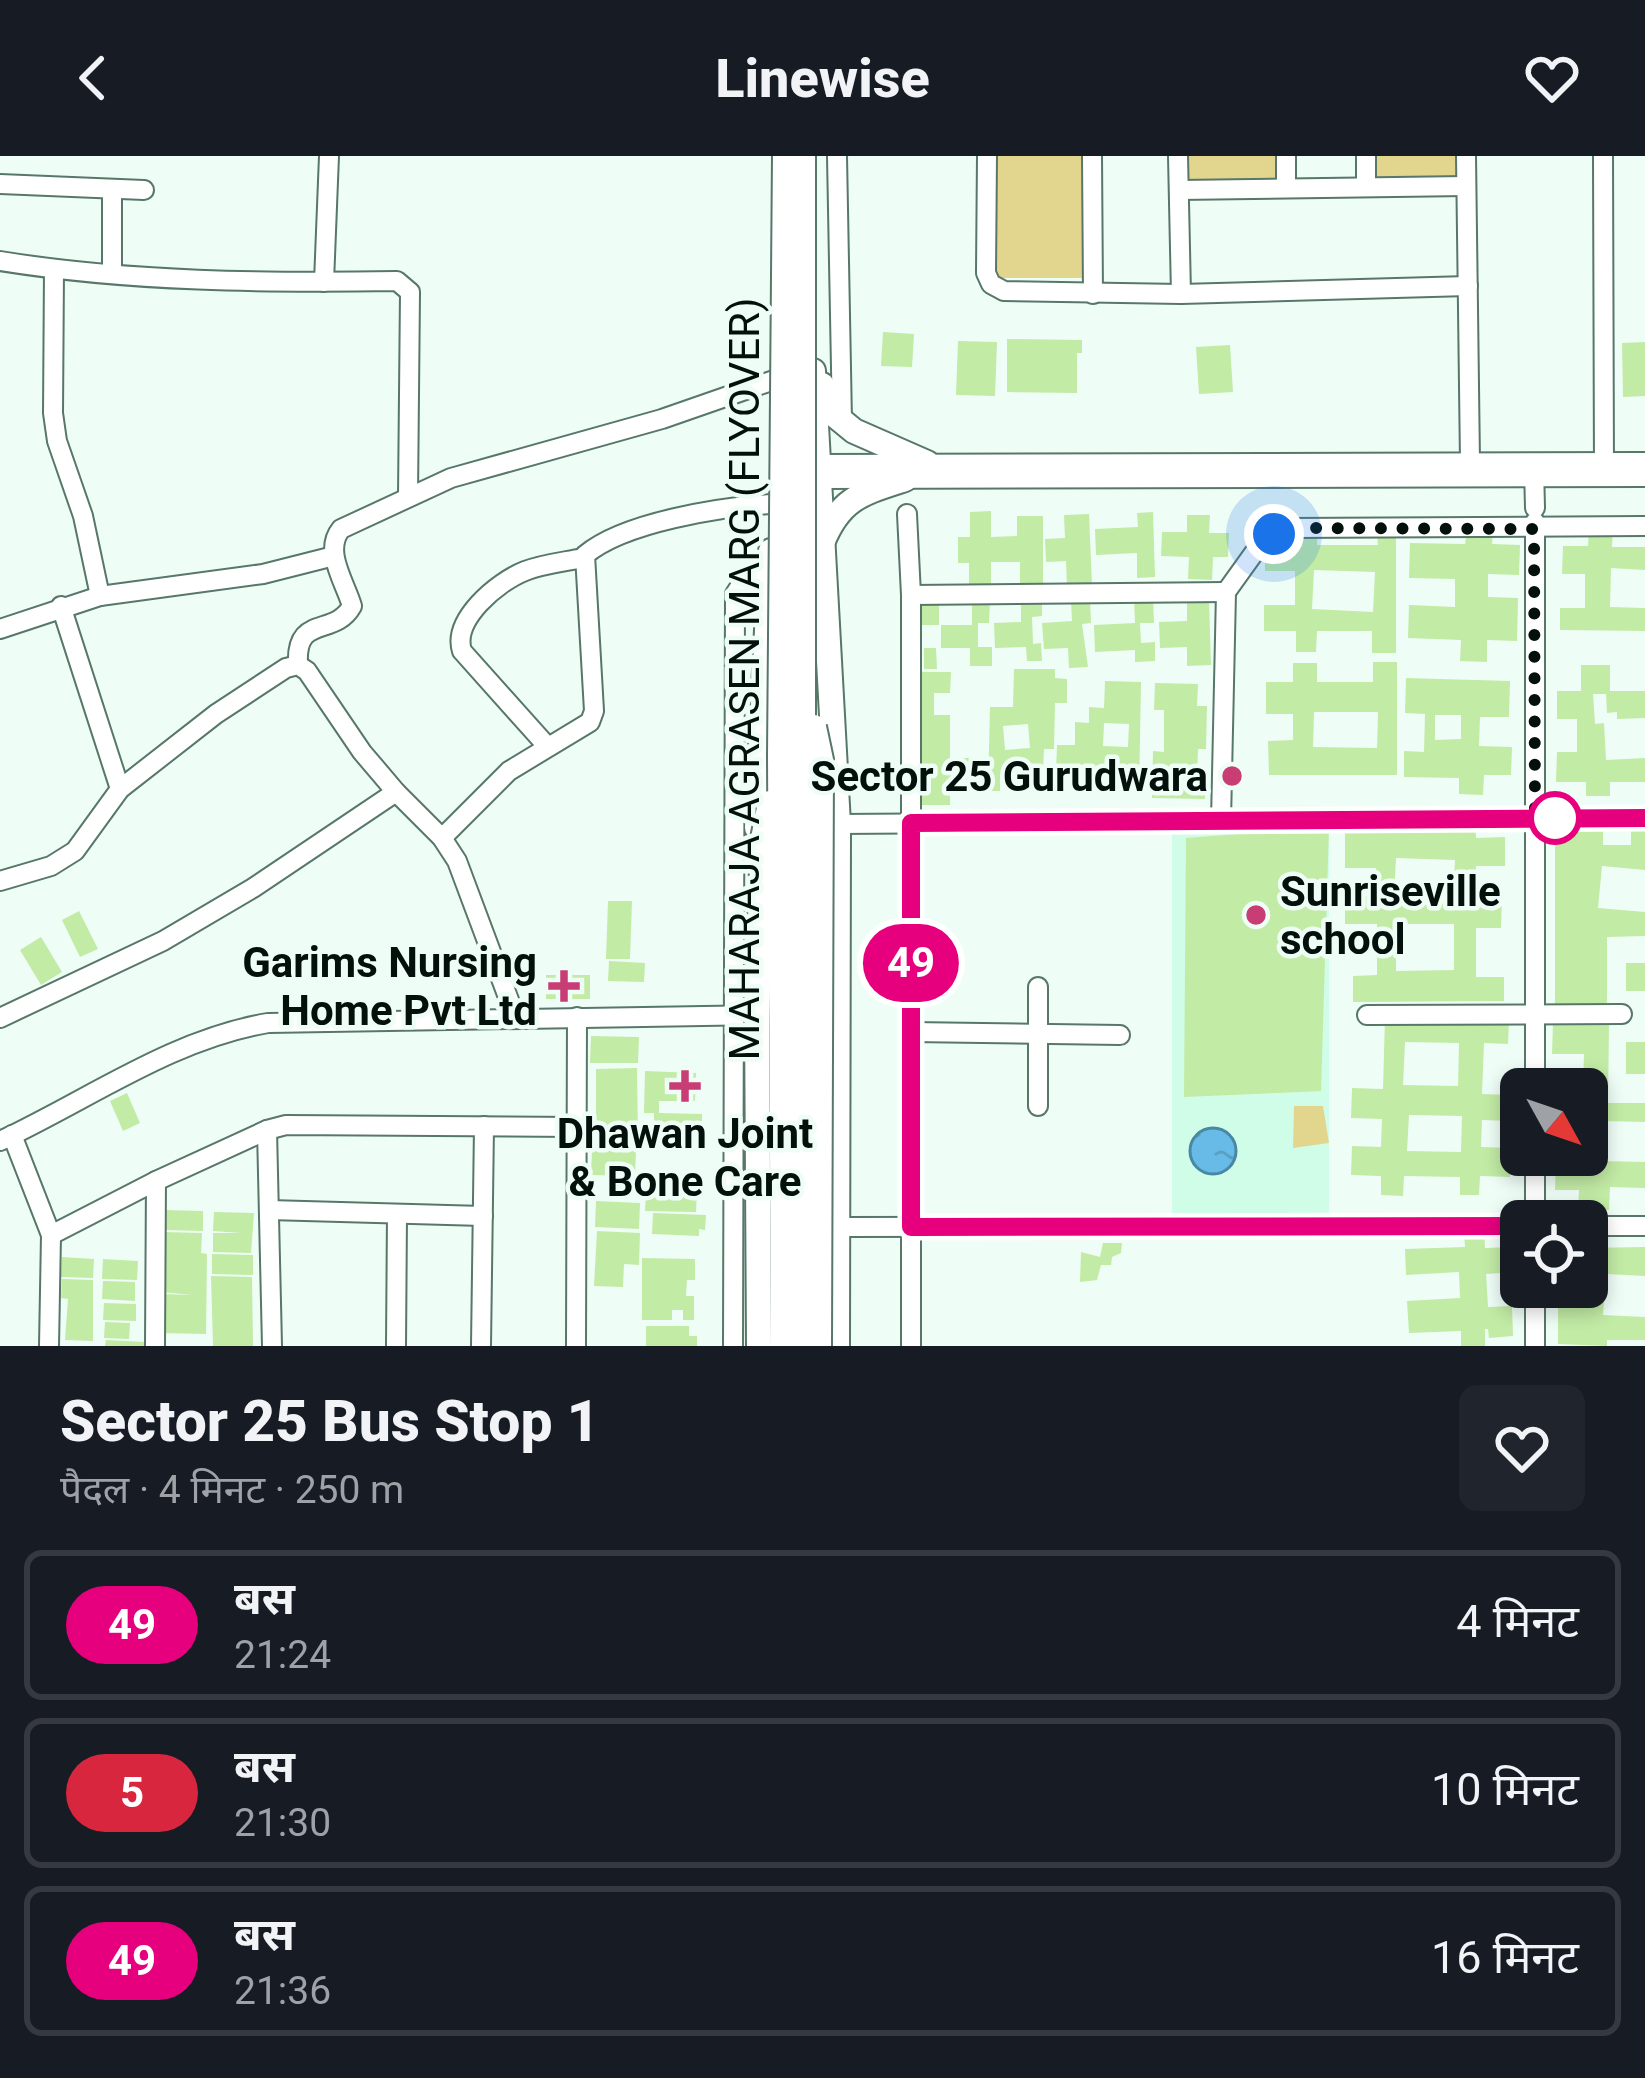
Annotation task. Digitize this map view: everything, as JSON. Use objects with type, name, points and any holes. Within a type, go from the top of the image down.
[{"type":"main road","points":[[747,1346],[741,1015],[770,563],[775,156]]},
{"type":"main road","name":"MAHARAJA AGRASEN MARG (FLYOVER)","points":[[783,1346],[780,756],[785,156]]},
{"type":"main road","points":[[806,156],[820,547],[838,824],[837,1346]]},
{"type":"main road","name":"MAHARAJA AGRASEN MARG (FLYOVER)","points":[[803,1346],[806,156]]},
{"type":"main road","points":[[813,361],[832,413],[854,430],[927,464]]},
{"type":"main road","points":[[820,547],[833,515],[856,497],[905,478]]},
{"type":"main road","points":[[803,678],[821,760],[820,1346]]},
{"type":"main road","points":[[759,1346],[758,1015],[763,839],[780,756]]},
{"type":"street","points":[[324,282],[329,156]]},
{"type":"street","points":[[837,156],[842,421]]},
{"type":"street","points":[[987,156],[986,273],[1004,292],[1181,294],[1468,286]]},
{"type":"street","points":[[1092,156],[1093,294]]},
{"type":"street","points":[[1178,156],[1181,294]]},
{"type":"street","points":[[1286,156],[1286,188]]},
{"type":"street","points":[[1366,156],[1366,188]]},
{"type":"street","points":[[1466,156],[1470,462]]},
{"type":"street","points":[[1603,156],[1604,469]]},
{"type":"street","points":[[0,184],[144,190]]},
{"type":"street","points":[[1179,190],[1466,186]]},
{"type":"street","points":[[112,189],[112,273]]},
{"type":"street","points":[[0,261],[112,273],[398,281],[410,292],[407,496]]},
{"type":"street","points":[[54,270],[53,413],[100,596]]},
{"type":"street","points":[[298,665],[297,646],[302,637],[349,614],[352,606],[334,556],[333,541],[341,529],[451,478],[662,419],[774,380]]},
{"type":"street","points":[[819,472],[927,464],[1470,462],[1534,470]]},
{"type":"street","points":[[819,472],[905,478],[1604,469],[1645,462]]},
{"type":"street","points":[[1604,469],[1645,477]]},
{"type":"street","points":[[1534,470],[1535,1068]]},
{"type":"street","points":[[547,746],[463,651],[458,637],[463,623],[517,574],[584,558],[614,538],[658,524],[708,511],[772,504]]},
{"type":"street","points":[[907,514],[911,595],[911,1346]]},
{"type":"street","points":[[1221,820],[1226,592],[1259,546],[1274,534],[1290,528],[1535,520],[1645,526]]},
{"type":"street","points":[[0,629],[100,596],[263,574],[334,556]]},
{"type":"street","points":[[442,838],[509,771],[590,722],[594,711],[584,558]]},
{"type":"street","points":[[911,595],[1226,592]]},
{"type":"street","points":[[61,606],[120,789]]},
{"type":"street","points":[[0,881],[51,866],[75,850],[120,789],[216,713],[298,665],[396,792],[442,838],[470,891],[515,1016]]},
{"type":"street","points":[[0,1018],[163,941],[253,888],[396,792]]},
{"type":"street","points":[[838,824],[1645,818]]},
{"type":"street","points":[[1038,987],[1038,1106]]},
{"type":"street","points":[[49,1346],[51,1235],[6,1138],[226,1030],[268,1023],[515,1016],[837,1013]]},
{"type":"street","points":[[1367,1015],[1622,1014]]},
{"type":"street","points":[[733,1346],[741,1015]]},
{"type":"street","points":[[576,1346],[577,1017]]},
{"type":"street","points":[[911,1032],[1120,1035]]},
{"type":"street","points":[[51,1235],[267,1130],[310,1123],[576,1126]]},
{"type":"street","points":[[482,1346],[484,1126]]},
{"type":"street","points":[[267,1130],[272,1346]]},
{"type":"street","points":[[155,1346],[156,1180]]},
{"type":"street","points":[[269,1210],[483,1216]]},
{"type":"street","points":[[397,1214],[397,1346]]},
{"type":"street","points":[[838,1227],[1500,1226]]},
{"type":"street","points":[[1608,1226],[1645,1226]]},
{"type":"street","points":[[1535,1308],[1535,1346]]},
{"type":"shaded area","points":[[995,156],[1087,156],[1088,278],[996,278]]},
{"type":"shaded area","points":[[1186,156],[1278,156],[1278,182],[1186,182]]},
{"type":"shaded area","points":[[1374,156],[1457,156],[1457,177],[1374,178]]},
{"type":"shaded area","points":[[1329,827],[1329,1216],[1172,1216],[1172,828]]},
{"type":"shaded area","points":[[1294,1106],[1323,1106],[1329,1143],[1293,1148]]},
{"type":"water","points":[[1213,1128],[1229,1135],[1236,1151],[1229,1167],[1213,1174],[1197,1167],[1190,1151],[1197,1135]]},
{"type":"building","points":[[883,332],[914,334],[912,367],[881,366]]},
{"type":"building","points":[[1007,339],[1082,340],[1082,353],[1077,353],[1077,393],[1007,392]]},
{"type":"building","points":[[958,341],[997,342],[995,396],[956,395]]},
{"type":"building","points":[[1645,342],[1645,396],[1623,397],[1622,343]]},
{"type":"building","points":[[1230,345],[1233,392],[1199,394],[1196,347]]},
{"type":"building","points":[[991,511],[991,537],[1017,536],[1017,516],[1043,516],[1043,584],[1020,584],[1020,562],[991,562],[991,588],[969,588],[969,563],[958,563],[958,537],[970,537],[970,512]]},
{"type":"building","points":[[1153,512],[1155,577],[1137,578],[1137,553],[1096,555],[1095,529],[1138,527],[1137,513]]},
{"type":"building","points":[[1089,514],[1092,585],[1067,586],[1066,561],[1046,562],[1045,539],[1065,538],[1064,515]]},
{"type":"building","points":[[1187,515],[1210,515],[1209,533],[1229,533],[1228,557],[1213,557],[1212,580],[1188,579],[1189,557],[1161,556],[1162,532],[1187,532]]},
{"type":"building","points":[[1589,528],[1613,528],[1612,547],[1645,547],[1645,570],[1611,568],[1610,607],[1645,608],[1645,631],[1560,630],[1560,608],[1585,608],[1585,574],[1562,574],[1563,546],[1588,546]]},
{"type":"building","points":[[1295,531],[1317,531],[1317,545],[1378,545],[1377,534],[1396,532],[1396,653],[1372,653],[1372,631],[1317,631],[1316,652],[1296,652],[1296,631],[1264,631],[1264,605],[1295,605],[1295,571],[1265,571],[1265,545],[1293,545]],"holes":[[[1314,570],[1375,572],[1373,612],[1312,609]]]},
{"type":"building","points":[[1467,531],[1493,532],[1492,544],[1520,545],[1519,575],[1488,574],[1488,597],[1518,598],[1517,641],[1487,640],[1487,662],[1460,661],[1461,640],[1408,638],[1409,605],[1455,607],[1455,579],[1409,578],[1410,543],[1465,544]]},
{"type":"building","points":[[919,599],[939,599],[939,625],[919,625]]},
{"type":"building","points":[[1090,599],[1091,623],[1082,624],[1088,667],[1069,668],[1068,648],[1044,649],[1042,623],[1072,621],[1071,600]]},
{"type":"building","points":[[1153,599],[1154,623],[1140,623],[1141,643],[1155,642],[1155,661],[1135,662],[1135,650],[1095,652],[1094,625],[1135,623],[1134,600]]},
{"type":"building","points":[[1042,600],[1042,616],[1032,617],[1033,644],[1041,643],[1042,661],[1027,661],[1026,647],[995,648],[994,623],[1021,622],[1021,601]]},
{"type":"building","points":[[1209,600],[1211,665],[1187,666],[1187,647],[1160,648],[1159,622],[1187,621],[1187,601]]},
{"type":"building","points":[[972,601],[990,601],[989,623],[978,623],[978,647],[992,647],[992,666],[970,666],[970,648],[941,648],[941,625],[972,625]]},
{"type":"building","points":[[924,648],[936,648],[937,669],[924,669]]},
{"type":"building","points":[[1373,662],[1397,662],[1397,775],[1269,775],[1268,741],[1293,740],[1293,714],[1266,714],[1266,682],[1293,682],[1293,663],[1317,663],[1317,682],[1373,682]],"holes":[[[1314,712],[1378,712],[1377,748],[1313,747]]]},
{"type":"building","points":[[1581,665],[1610,665],[1610,691],[1645,691],[1645,718],[1617,719],[1617,712],[1607,713],[1606,694],[1593,694],[1595,724],[1604,723],[1606,760],[1645,758],[1645,782],[1610,782],[1610,796],[1586,796],[1586,782],[1556,782],[1557,752],[1577,752],[1577,719],[1557,719],[1557,691],[1581,691]]},
{"type":"building","points":[[1014,669],[1055,669],[1055,678],[1067,679],[1067,703],[1055,703],[1054,749],[1044,749],[1043,770],[1053,771],[1053,792],[1033,791],[1033,774],[1000,774],[1000,791],[988,791],[990,707],[1013,707]],"holes":[[[1028,724],[1030,748],[1005,750],[1003,726]]]},
{"type":"building","points":[[918,672],[951,672],[950,693],[934,693],[934,715],[950,715],[950,758],[980,758],[980,780],[950,780],[950,805],[917,805],[917,789],[926,789],[926,774],[917,774]]},
{"type":"building","points":[[1406,678],[1510,681],[1509,717],[1480,717],[1479,746],[1512,747],[1511,775],[1484,775],[1483,795],[1459,794],[1459,778],[1404,777],[1404,751],[1424,752],[1425,714],[1405,713]],"holes":[[[1435,715],[1461,715],[1461,739],[1435,740]]]},
{"type":"building","points":[[1105,681],[1141,682],[1139,793],[1076,792],[1077,772],[1056,772],[1057,745],[1075,745],[1075,722],[1089,723],[1089,707],[1104,708]],"holes":[[[1104,723],[1129,724],[1128,747],[1103,746]],[[1107,773],[1129,773],[1129,788],[1107,788]]]},
{"type":"building","points":[[1155,683],[1198,684],[1197,706],[1207,706],[1206,749],[1198,749],[1197,781],[1205,782],[1205,799],[1152,798],[1153,751],[1164,752],[1164,710],[1154,710]]},
{"type":"building","points":[[1475,822],[1476,838],[1505,837],[1505,866],[1476,866],[1476,898],[1502,897],[1501,928],[1476,928],[1476,977],[1504,977],[1504,1001],[1353,1002],[1353,976],[1377,975],[1377,924],[1345,924],[1345,896],[1377,896],[1376,868],[1345,868],[1345,831],[1376,831],[1379,823]],"holes":[[[1396,858],[1455,860],[1453,898],[1394,895]],[[1396,924],[1454,924],[1454,970],[1396,971]]]},
{"type":"building","points":[[1631,824],[1645,824],[1645,870],[1602,866],[1598,908],[1645,912],[1645,936],[1607,937],[1607,1004],[1555,1005],[1555,825],[1603,825],[1603,845],[1631,845]]},
{"type":"building","name":"Sunriseville school","points":[[1329,827],[1321,1091],[1184,1097],[1186,838]]},
{"type":"building","points":[[608,901],[632,901],[630,959],[606,959]]},
{"type":"building","points":[[79,911],[98,949],[80,957],[62,920]]},
{"type":"building","points":[[41,937],[62,972],[41,985],[20,950]]},
{"type":"building","points":[[609,961],[645,963],[644,982],[608,981]]},
{"type":"building","points":[[1626,963],[1645,963],[1645,991],[1626,991]]},
{"type":"building","points":[[546,975],[590,975],[590,999],[546,999]]},
{"type":"building","points":[[1385,1017],[1509,1020],[1508,1044],[1484,1043],[1482,1094],[1500,1095],[1500,1121],[1482,1120],[1481,1147],[1500,1148],[1500,1176],[1510,1177],[1480,1176],[1479,1195],[1460,1195],[1460,1177],[1404,1176],[1403,1196],[1381,1195],[1381,1176],[1351,1175],[1352,1146],[1381,1147],[1382,1119],[1351,1118],[1352,1088],[1383,1089]],"holes":[[[1405,1042],[1459,1043],[1458,1086],[1403,1085]],[[1409,1115],[1462,1116],[1461,1152],[1407,1151]]]},
{"type":"building","points":[[1553,1023],[1609,1024],[1608,1103],[1608,1068],[1584,1068],[1584,1054],[1552,1054]]},
{"type":"building","points":[[591,1036],[639,1037],[638,1063],[590,1063]]},
{"type":"building","points":[[1626,1042],[1645,1042],[1645,1074],[1626,1074]]},
{"type":"building","points":[[637,1068],[638,1143],[596,1143],[596,1069]]},
{"type":"building","points":[[645,1071],[696,1073],[695,1101],[659,1101],[659,1113],[702,1114],[702,1141],[654,1140],[654,1113],[644,1113]]},
{"type":"building","points":[[127,1093],[140,1123],[123,1131],[110,1101]]},
{"type":"building","points":[[1608,1103],[1645,1103],[1645,1122],[1608,1121]]},
{"type":"building","points":[[592,1150],[636,1151],[635,1176],[591,1175]]},
{"type":"building","points":[[1608,1161],[1645,1162],[1645,1188],[1610,1187],[1609,1210],[1608,1200],[1578,1200],[1579,1190],[1555,1190],[1555,1176],[1608,1176]]},
{"type":"building","points":[[646,1189],[697,1191],[696,1212],[645,1211]]},
{"type":"building","points":[[596,1201],[640,1203],[639,1229],[595,1227]]},
{"type":"building","points":[[165,1210],[203,1211],[203,1231],[165,1230]]},
{"type":"building","points":[[214,1212],[254,1213],[251,1253],[213,1252],[213,1233],[241,1233],[213,1231]]},
{"type":"building","points":[[653,1213],[706,1215],[705,1230],[699,1229],[699,1236],[652,1234]]},
{"type":"building","points":[[1484,1230],[1485,1248],[1500,1248],[1500,1273],[1486,1274],[1488,1307],[1512,1308],[1513,1336],[1489,1338],[1485,1329],[1485,1346],[1461,1346],[1461,1331],[1409,1333],[1407,1301],[1460,1298],[1459,1272],[1406,1275],[1405,1249],[1465,1247],[1464,1231]]},
{"type":"building","points":[[597,1231],[640,1233],[639,1265],[624,1264],[623,1287],[594,1286]]},
{"type":"building","points":[[164,1232],[202,1233],[201,1253],[207,1254],[206,1334],[160,1333],[161,1294],[193,1295],[161,1292]]},
{"type":"building","points":[[1103,1243],[1122,1243],[1121,1253],[1112,1257],[1111,1265],[1101,1265],[1097,1280],[1080,1282],[1081,1252],[1100,1257]]},
{"type":"building","points":[[1645,1247],[1645,1276],[1608,1274],[1608,1248]]},
{"type":"building","points":[[212,1254],[253,1255],[253,1275],[212,1274]]},
{"type":"building","points":[[62,1257],[94,1259],[93,1278],[61,1277]]},
{"type":"building","points":[[642,1258],[695,1259],[695,1280],[687,1280],[686,1296],[694,1296],[694,1320],[683,1320],[683,1310],[672,1310],[672,1320],[642,1320]]},
{"type":"building","points":[[103,1259],[138,1261],[137,1280],[102,1279]]},
{"type":"building","points":[[211,1276],[252,1277],[253,1346],[213,1346]]},
{"type":"building","points":[[62,1279],[93,1280],[93,1341],[65,1340],[68,1299],[61,1298]]},
{"type":"building","points":[[103,1281],[135,1282],[135,1301],[102,1299]]},
{"type":"building","points":[[104,1303],[136,1304],[136,1321],[103,1320]]},
{"type":"building","points":[[1558,1308],[1604,1308],[1603,1315],[1645,1317],[1645,1340],[1607,1340],[1607,1346],[1558,1344]]},
{"type":"building","points":[[105,1322],[130,1323],[129,1339],[104,1338]]},
{"type":"building","points":[[646,1326],[689,1326],[689,1336],[697,1336],[697,1346],[646,1346]]},
{"type":"building","points":[[106,1340],[146,1342],[146,1346],[105,1346]]},
{"type":"bus line","name":"49","points":[[1500,1226],[911,1227],[911,823],[1645,818]]},
{"type":"place","name":"Sector 25 Gurudwara","points":[[1232,776]]},
{"type":"place","name":"Sunriseville school","points":[[1256,915]]},
{"type":"place","name":"Garims Nursing Home Pvt Ltd","points":[[564,986]]},
{"type":"place","name":"Dhawan Joint & Bone Care","points":[[685,1086]]},
{"type":"route","points":[[1274,534],[1290,528],[1534,529],[1535,818],[1555,818]]}]
